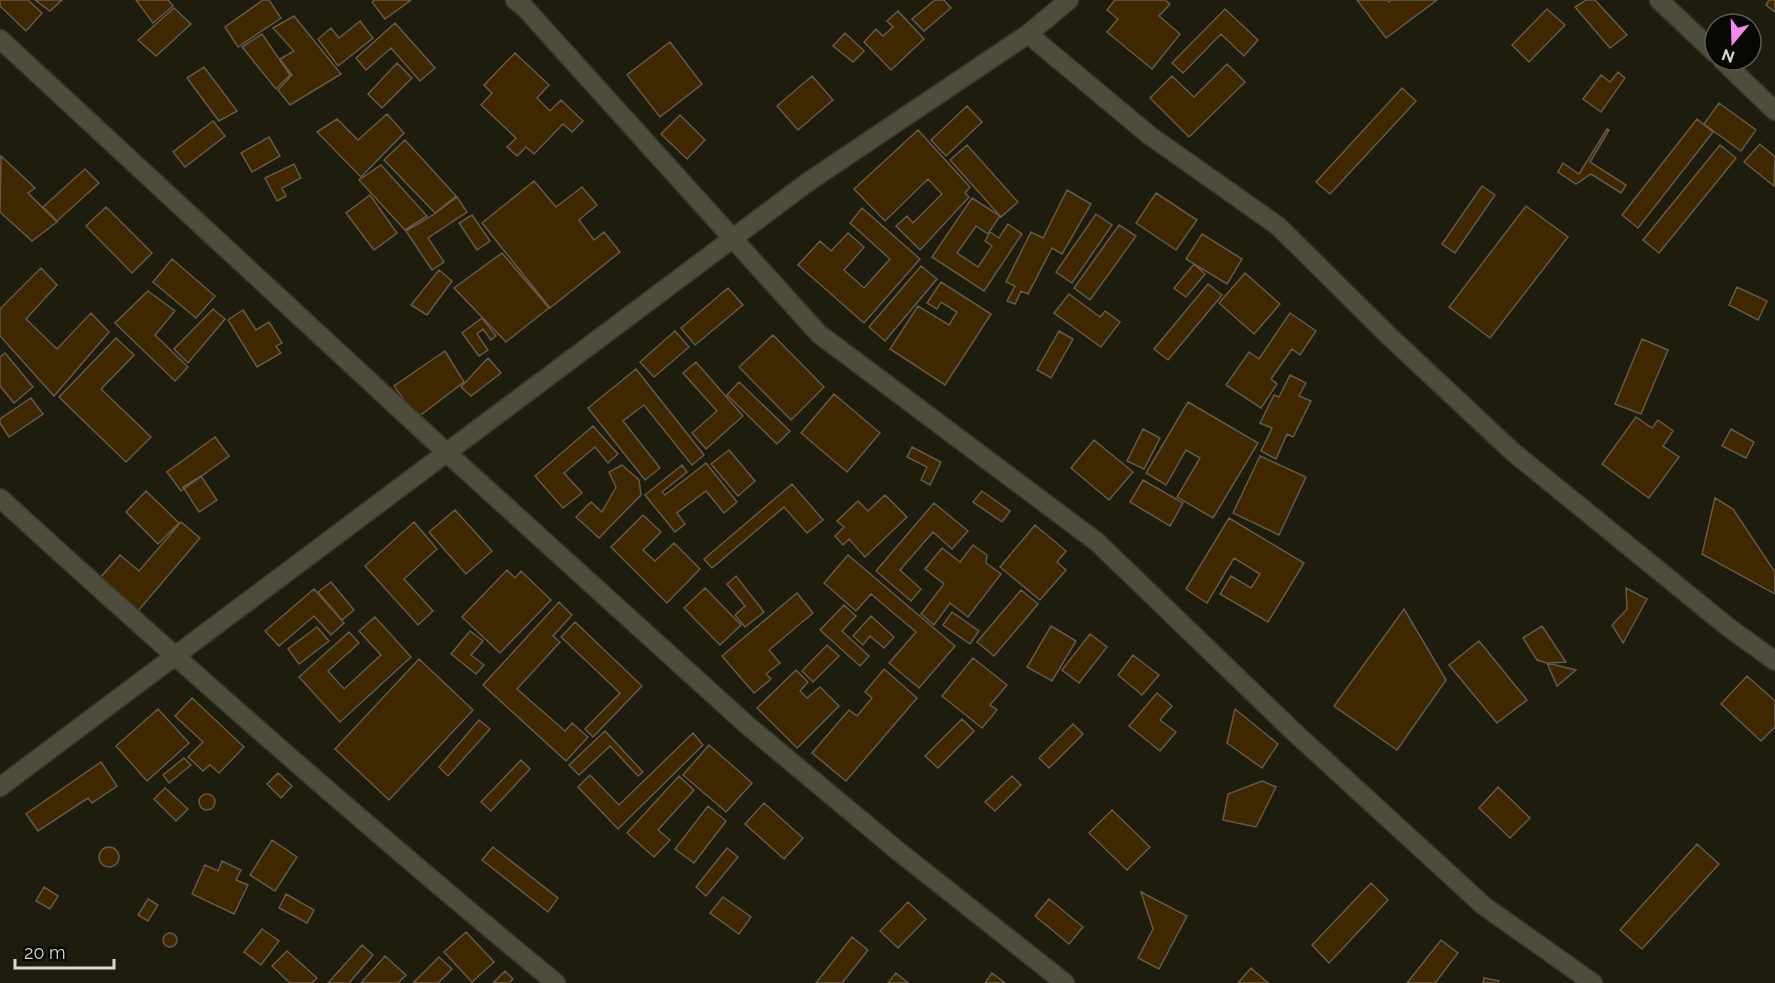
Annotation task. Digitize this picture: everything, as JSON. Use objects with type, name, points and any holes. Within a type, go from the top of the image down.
[{"type":"street","points":[[0,787],[808,182],[1028,34],[1069,0]]},
{"type":"street","points":[[1659,0],[1703,42]]},
{"type":"street","points":[[524,3],[819,334],[1097,542],[1294,732],[1484,906],[1593,983]]},
{"type":"street","points":[[1028,34],[1149,135],[1278,226],[1389,336],[1513,452],[1728,627],[1775,661]]},
{"type":"street","points":[[0,39],[446,452],[747,725],[898,851],[1065,983]]},
{"type":"street","points":[[1734,72],[1775,111]]},
{"type":"street","points":[[0,498],[175,658],[372,829],[556,983]]},
{"type":"building","points":[[0,0],[28,0],[42,13],[26,31],[0,6]]},
{"type":"building","points":[[35,0],[62,0],[50,11]]},
{"type":"building","points":[[136,0],[168,0],[173,6],[153,23]]},
{"type":"building","points":[[263,0],[269,0],[281,18],[238,47],[225,27]]},
{"type":"building","points":[[375,0],[411,0],[385,19],[372,2]]},
{"type":"building","points":[[935,0],[944,0],[951,8],[924,31],[912,19]]},
{"type":"building","points":[[1115,0],[1165,0],[1170,4],[1159,16],[1180,34],[1152,69],[1107,32],[1118,19],[1107,10]]},
{"type":"building","points":[[1357,0],[1387,0],[1389,2],[1391,0],[1437,0],[1386,38]]},
{"type":"building","points":[[1586,0],[1595,0],[1627,35],[1610,48],[1575,7]]},
{"type":"building","points":[[1769,0],[1775,0],[1775,12],[1766,5]]},
{"type":"building","points":[[174,8],[191,24],[156,56],[138,40]]},
{"type":"building","points":[[1225,9],[1258,40],[1244,56],[1221,34],[1183,73],[1172,63]]},
{"type":"building","points":[[1547,9],[1565,25],[1529,62],[1512,45]]},
{"type":"building","points":[[898,11],[924,39],[891,70],[864,42],[876,29],[883,36],[893,27],[887,21]]},
{"type":"building","points":[[294,16],[341,74],[290,105],[278,90],[292,75],[280,59],[294,51],[273,28]]},
{"type":"building","points":[[360,21],[373,38],[338,66],[318,39],[331,28],[339,38]]},
{"type":"building","points":[[395,23],[435,68],[420,81],[391,48],[366,70],[356,58]]},
{"type":"building","points":[[845,33],[864,51],[853,62],[833,46]]},
{"type":"building","points":[[262,34],[290,75],[276,89],[242,47]]},
{"type":"building","points":[[670,42],[702,84],[660,117],[627,75]]},
{"type":"building","points":[[515,53],[549,85],[537,98],[550,111],[561,100],[583,121],[572,132],[563,124],[534,154],[526,147],[517,156],[507,147],[516,138],[481,105],[492,93],[484,85]]},
{"type":"building","points":[[397,63],[412,78],[382,108],[368,94]]},
{"type":"building","points":[[1227,64],[1245,82],[1189,137],[1150,98],[1172,76],[1194,97]]},
{"type":"building","points":[[204,67],[237,111],[219,121],[187,78]]},
{"type":"building","points":[[1618,72],[1625,78],[1601,112],[1583,99],[1601,75],[1610,82]]},
{"type":"building","points":[[812,76],[833,100],[798,130],[777,106]]},
{"type":"building","points":[[1402,88],[1416,101],[1330,194],[1316,182]]},
{"type":"building","points":[[1719,103],[1756,130],[1741,151],[1704,124]]},
{"type":"building","points":[[967,106],[982,122],[946,156],[931,140]]},
{"type":"building","points":[[387,114],[404,133],[361,177],[317,132],[337,119],[358,140]]},
{"type":"building","points":[[680,115],[705,140],[687,159],[661,134]]},
{"type":"building","points":[[1697,119],[1713,132],[1638,228],[1622,215]]},
{"type":"building","points":[[213,121],[225,136],[185,167],[173,152]]},
{"type":"building","points":[[1607,129],[1609,130],[1590,162],[1626,185],[1621,193],[1591,174],[1576,184],[1558,172],[1563,163],[1579,174]]},
{"type":"building","points":[[918,130],[970,187],[965,193],[969,197],[920,250],[896,226],[907,216],[913,223],[942,194],[928,179],[885,221],[854,189]]},
{"type":"building","points":[[269,137],[280,156],[252,172],[241,153]]},
{"type":"building","points":[[405,140],[456,196],[435,213],[384,160]]},
{"type":"building","points":[[1760,144],[1775,157],[1774,186],[1744,162]]},
{"type":"building","points":[[967,145],[1018,202],[1001,217],[950,160]]},
{"type":"building","points":[[1720,145],[1736,158],[1659,253],[1643,240]]},
{"type":"building","points":[[1,156],[35,188],[28,193],[57,222],[32,241],[0,212]]},
{"type":"building","points":[[294,164],[301,178],[282,188],[286,196],[277,201],[265,178]]},
{"type":"building","points":[[381,165],[427,216],[405,230],[359,180]]},
{"type":"building","points":[[85,169],[99,183],[57,221],[43,207]]},
{"type":"building","points":[[534,181],[556,207],[582,187],[597,205],[579,220],[594,240],[604,232],[620,252],[550,308],[482,223]]},
{"type":"building","points":[[1482,186],[1495,195],[1455,253],[1442,244]]},
{"type":"building","points":[[1067,190],[1091,204],[1062,254],[1052,248],[1028,294],[1021,291],[1015,304],[1007,301],[1015,286],[1006,282],[1031,232],[1043,238]]},
{"type":"building","points":[[1156,193],[1197,220],[1176,250],[1136,223]]},
{"type":"building","points":[[370,195],[397,233],[374,250],[346,213]]},
{"type":"building","points":[[457,197],[467,212],[428,238],[444,262],[432,270],[406,231]]},
{"type":"building","points":[[972,198],[1000,216],[988,234],[976,226],[957,253],[978,267],[992,246],[985,241],[990,232],[999,238],[1008,224],[1022,234],[984,291],[932,257]]},
{"type":"building","points":[[1526,206],[1568,237],[1490,338],[1449,307]]},
{"type":"building","points":[[106,207],[152,253],[132,273],[86,226]]},
{"type":"building","points":[[862,208],[920,259],[864,323],[798,265],[820,241],[831,251],[848,233],[864,247],[844,270],[864,288],[890,259],[850,223]]},
{"type":"building","points":[[1096,214],[1112,225],[1072,283],[1056,272]]},
{"type":"building","points":[[472,215],[490,241],[477,250],[459,223]]},
{"type":"building","points":[[1119,225],[1136,236],[1090,300],[1074,288]]},
{"type":"building","points":[[1202,234],[1242,259],[1227,284],[1186,259]]},
{"type":"building","points":[[502,253],[549,308],[506,342],[454,288]]},
{"type":"building","points":[[172,259],[215,296],[196,318],[153,282]]},
{"type":"building","points":[[1194,264],[1205,274],[1186,297],[1174,288]]},
{"type":"building","points":[[921,266],[937,279],[885,341],[869,327]]},
{"type":"building","points":[[41,268],[57,285],[26,319],[57,349],[91,313],[109,332],[54,396],[0,336],[0,309]]},
{"type":"building","points":[[439,270],[452,281],[427,315],[411,305]]},
{"type":"building","points":[[1245,273],[1280,304],[1254,334],[1219,303]]},
{"type":"building","points":[[941,282],[991,314],[945,385],[890,349],[918,306],[949,325],[957,312],[941,302],[937,309],[927,303]]},
{"type":"building","points":[[1208,284],[1222,295],[1168,360],[1154,349]]},
{"type":"building","points":[[1737,287],[1767,301],[1758,320],[1729,305]]},
{"type":"building","points":[[728,288],[743,305],[695,345],[681,328]]},
{"type":"building","points":[[148,291],[175,311],[155,335],[188,367],[175,381],[115,323]]},
{"type":"building","points":[[1069,294],[1100,317],[1105,311],[1120,322],[1101,347],[1054,313]]},
{"type":"building","points":[[213,309],[225,319],[188,363],[174,349]]},
{"type":"building","points":[[243,310],[256,330],[269,322],[282,343],[276,346],[281,353],[257,367],[228,320]]},
{"type":"building","points":[[1290,313],[1316,331],[1300,355],[1292,349],[1271,379],[1277,384],[1261,408],[1226,385],[1249,352],[1259,359]]},
{"type":"building","points":[[482,318],[496,336],[491,340],[483,329],[477,334],[488,350],[479,356],[462,333]]},
{"type":"building","points":[[675,331],[689,347],[654,377],[640,362]]},
{"type":"building","points":[[1059,331],[1073,339],[1051,378],[1037,370]]},
{"type":"building","points":[[773,335],[824,387],[791,420],[739,367]]},
{"type":"building","points":[[116,338],[134,355],[101,389],[151,437],[126,462],[59,397]]},
{"type":"building","points":[[1642,339],[1668,350],[1641,414],[1615,404]]},
{"type":"building","points":[[445,351],[464,382],[417,418],[394,386]]},
{"type":"building","points":[[5,353],[33,387],[14,403],[0,386],[0,357]]},
{"type":"building","points":[[488,358],[501,373],[471,396],[461,387]]},
{"type":"building","points":[[696,362],[743,416],[706,449],[692,433],[717,411],[683,373]]},
{"type":"building","points":[[636,369],[704,455],[692,465],[644,405],[623,421],[660,468],[645,480],[588,408]]},
{"type":"building","points":[[1290,375],[1306,383],[1299,396],[1311,401],[1293,437],[1287,434],[1276,459],[1261,451],[1272,428],[1260,423],[1274,395],[1279,397]]},
{"type":"building","points":[[739,382],[790,431],[777,444],[727,395]]},
{"type":"building","points":[[834,394],[880,433],[847,472],[801,433]]},
{"type":"building","points":[[31,398],[43,414],[9,437],[0,419]]},
{"type":"building","points":[[1188,402],[1258,443],[1213,518],[1177,497],[1200,458],[1186,450],[1166,485],[1146,473]]},
{"type":"building","points":[[1636,417],[1652,428],[1658,420],[1673,431],[1663,446],[1679,457],[1649,498],[1602,464]]},
{"type":"building","points":[[593,426],[618,454],[608,463],[595,447],[564,473],[582,493],[563,508],[535,476]]},
{"type":"building","points":[[1143,429],[1160,438],[1144,469],[1127,461]]},
{"type":"building","points":[[1731,429],[1754,442],[1746,458],[1722,446]]},
{"type":"building","points":[[215,437],[229,456],[181,491],[167,472]]},
{"type":"building","points":[[1094,440],[1133,472],[1109,500],[1071,468]]},
{"type":"building","points":[[912,447],[941,462],[930,485],[921,480],[927,467],[907,457]]},
{"type":"building","points":[[729,450],[755,481],[738,496],[711,464]]},
{"type":"building","points":[[1260,456],[1306,477],[1279,535],[1233,513]]},
{"type":"building","points":[[706,463],[737,502],[724,513],[706,491],[677,513],[685,524],[675,532],[645,495],[682,465],[687,472],[662,492],[665,495]]},
{"type":"building","points":[[622,465],[639,480],[641,495],[599,538],[576,517],[591,502],[602,512],[616,487],[609,472]]},
{"type":"building","points":[[201,476],[217,500],[199,512],[183,487]]},
{"type":"building","points":[[1143,480],[1183,503],[1170,526],[1130,502]]},
{"type":"building","points":[[792,484],[823,520],[807,533],[784,507],[712,568],[704,559]]},
{"type":"building","points":[[146,491],[179,523],[158,544],[126,512]]},
{"type":"building","points":[[982,491],[1010,511],[1002,522],[973,502]]},
{"type":"building","points":[[885,495],[907,517],[865,557],[849,539],[843,545],[835,536],[844,527],[837,521],[858,501],[868,511]]},
{"type":"building","points":[[1715,498],[1733,509],[1775,572],[1775,594],[1702,554]]},
{"type":"building","points":[[934,503],[968,531],[952,549],[933,532],[900,570],[921,589],[911,601],[876,571]]},
{"type":"building","points":[[455,510],[492,551],[466,574],[429,532]]},
{"type":"building","points":[[643,515],[661,532],[643,550],[655,561],[674,543],[700,569],[667,603],[611,547]]},
{"type":"building","points":[[1229,518],[1304,563],[1268,622],[1220,594],[1231,576],[1251,588],[1260,574],[1234,558],[1207,603],[1186,589]]},
{"type":"building","points":[[181,522],[200,538],[138,611],[100,578],[120,555],[139,571]]},
{"type":"building","points":[[414,522],[437,549],[404,579],[433,611],[418,625],[365,566]]},
{"type":"building","points":[[1035,525],[1066,551],[1057,562],[1066,570],[1040,600],[1000,567]]},
{"type":"building","points":[[973,545],[987,555],[986,563],[1001,574],[968,617],[950,603],[934,625],[921,614],[944,584],[925,569],[942,548],[960,562]]},
{"type":"building","points":[[848,555],[955,646],[919,688],[889,663],[916,632],[871,594],[856,611],[824,583]]},
{"type":"building","points":[[507,570],[515,578],[521,571],[551,600],[500,653],[462,617]]},
{"type":"building","points":[[736,576],[764,612],[745,627],[735,615],[745,606],[727,584]]},
{"type":"building","points":[[331,582],[354,610],[342,620],[318,592]]},
{"type":"building","points":[[705,588],[741,625],[720,645],[684,608]]},
{"type":"building","points":[[1626,588],[1647,599],[1623,643],[1612,625],[1627,609]]},
{"type":"building","points":[[314,589],[344,623],[331,635],[314,616],[279,646],[265,631]]},
{"type":"building","points":[[1021,590],[1038,604],[994,656],[977,642]]},
{"type":"building","points":[[797,593],[813,613],[769,650],[780,663],[766,674],[771,679],[754,693],[722,656]]},
{"type":"building","points":[[559,602],[572,615],[553,636],[560,642],[517,689],[565,731],[572,723],[588,737],[566,761],[483,685]]},
{"type":"building","points":[[844,605],[856,616],[842,631],[869,656],[860,666],[820,630]]},
{"type":"building","points":[[1404,609],[1446,680],[1397,750],[1334,706]]},
{"type":"building","points":[[952,612],[979,631],[970,644],[943,625]]},
{"type":"building","points":[[871,616],[894,637],[884,648],[870,636],[863,645],[853,636]]},
{"type":"building","points":[[375,617],[411,657],[340,722],[299,677],[349,632],[359,643],[328,671],[344,689],[381,655],[359,631]]},
{"type":"building","points":[[575,622],[642,686],[593,737],[585,729],[620,693],[561,637]]},
{"type":"building","points":[[1051,626],[1076,641],[1052,681],[1027,667]]},
{"type":"building","points":[[1542,626],[1566,662],[1547,663],[1537,660],[1523,638]]},
{"type":"building","points":[[317,627],[329,641],[299,664],[288,649]]},
{"type":"building","points":[[470,631],[483,641],[471,655],[484,665],[476,674],[451,654]]},
{"type":"building","points":[[1090,634],[1107,647],[1079,683],[1062,670]]},
{"type":"building","points":[[1479,641],[1527,700],[1497,723],[1449,665]]},
{"type":"building","points":[[827,645],[839,656],[813,682],[802,671]]},
{"type":"building","points":[[1133,655],[1159,675],[1142,695],[1118,675]]},
{"type":"building","points":[[973,658],[1007,685],[990,705],[997,710],[982,728],[942,696]]},
{"type":"building","points":[[419,659],[473,710],[389,800],[335,749]]},
{"type":"building","points":[[1547,663],[1576,670],[1557,686]]},
{"type":"building","points":[[884,669],[917,698],[846,781],[812,753],[849,710],[857,716],[872,698],[865,692]]},
{"type":"building","points":[[796,670],[808,682],[800,691],[807,698],[820,687],[839,706],[797,748],[757,708]]},
{"type":"building","points":[[1747,676],[1775,701],[1775,727],[1761,741],[1721,704]]},
{"type":"building","points":[[1157,693],[1172,706],[1160,720],[1176,732],[1160,751],[1129,726]]},
{"type":"building","points":[[192,698],[244,747],[219,773],[210,765],[203,771],[188,757],[203,742],[175,716]]},
{"type":"building","points":[[158,709],[189,743],[147,781],[116,746]]},
{"type":"building","points":[[1235,709],[1278,744],[1262,768],[1227,743]]},
{"type":"building","points":[[962,719],[974,731],[938,768],[925,756]]},
{"type":"building","points":[[479,720],[490,729],[448,776],[439,767]]},
{"type":"building","points":[[1073,724],[1083,734],[1049,768],[1039,758]]},
{"type":"building","points":[[605,731],[643,772],[638,776],[610,746],[579,775],[569,765]]},
{"type":"building","points":[[693,733],[703,745],[618,829],[578,787],[590,775],[619,805]]},
{"type":"building","points":[[709,745],[752,783],[726,812],[683,775]]},
{"type":"building","points":[[184,758],[191,765],[169,783],[163,775]]},
{"type":"building","points":[[521,760],[530,769],[491,811],[481,802]]},
{"type":"building","points":[[101,762],[117,786],[92,803],[88,798],[38,831],[26,814]]},
{"type":"building","points":[[278,773],[292,786],[281,798],[267,784]]},
{"type":"building","points":[[679,776],[694,790],[658,830],[670,840],[654,857],[627,833]]},
{"type":"building","points":[[1012,776],[1021,785],[995,811],[985,802]]},
{"type":"building","points":[[1262,781],[1276,787],[1256,827],[1223,820],[1228,794]]},
{"type":"building","points":[[1498,787],[1530,818],[1510,838],[1479,808]]},
{"type":"building","points":[[165,788],[188,809],[176,821],[154,799]]},
{"type":"building","points":[[204,794],[210,794],[215,802],[213,808],[204,810],[199,805],[199,799]]},
{"type":"building","points":[[764,803],[803,838],[784,859],[745,824]]},
{"type":"building","points":[[708,806],[726,821],[694,863],[675,849]]},
{"type":"building","points":[[1112,810],[1150,847],[1127,870],[1089,833]]},
{"type":"building","points":[[272,840],[297,857],[275,891],[250,875]]},
{"type":"building","points":[[1697,844],[1719,864],[1642,949],[1620,930]]},
{"type":"building","points":[[109,847],[116,850],[119,857],[116,864],[109,867],[102,864],[99,857],[102,850]]},
{"type":"building","points":[[493,847],[558,898],[548,912],[482,860]]},
{"type":"building","points":[[727,848],[738,857],[706,896],[696,887]]},
{"type":"building","points":[[222,861],[241,870],[236,880],[248,885],[234,914],[192,894],[205,865],[218,871]]},
{"type":"building","points":[[1371,883],[1388,900],[1329,963],[1312,945]]},
{"type":"building","points":[[44,887],[58,896],[50,909],[36,901]]},
{"type":"building","points":[[1141,892],[1187,916],[1159,969],[1138,958],[1153,929]]},
{"type":"building","points":[[286,894],[314,910],[307,923],[279,908]]},
{"type":"building","points":[[723,897],[751,917],[739,934],[710,913]]},
{"type":"building","points":[[148,899],[158,905],[148,921],[138,915]]},
{"type":"building","points":[[1049,899],[1083,927],[1069,944],[1035,916]]},
{"type":"building","points":[[908,902],[926,919],[898,948],[880,931]]},
{"type":"building","points":[[262,929],[279,941],[261,965],[244,952]]},
{"type":"building","points":[[466,932],[494,962],[472,982],[444,952]]},
{"type":"building","points":[[167,933],[173,933],[177,940],[173,947],[167,947],[163,943],[163,937]]},
{"type":"building","points":[[852,937],[868,950],[842,983],[816,983]]},
{"type":"building","points":[[1441,940],[1458,953],[1435,983],[1407,983]]},
{"type":"building","points":[[362,945],[373,955],[349,983],[328,983]]},
{"type":"building","points":[[287,951],[317,978],[312,983],[290,983],[272,966]]},
{"type":"building","points":[[385,956],[406,975],[398,983],[361,983]]},
{"type":"building","points":[[439,957],[452,969],[438,983],[413,983]]},
{"type":"building","points":[[1251,968],[1268,983],[1238,983]]},
{"type":"building","points":[[505,971],[513,979],[509,983],[493,983]]},
{"type":"building","points":[[896,973],[908,983],[888,983]]},
{"type":"building","points":[[992,973],[1005,983],[985,983]]},
{"type":"building","points":[[1484,978],[1499,981],[1483,983]]}]
